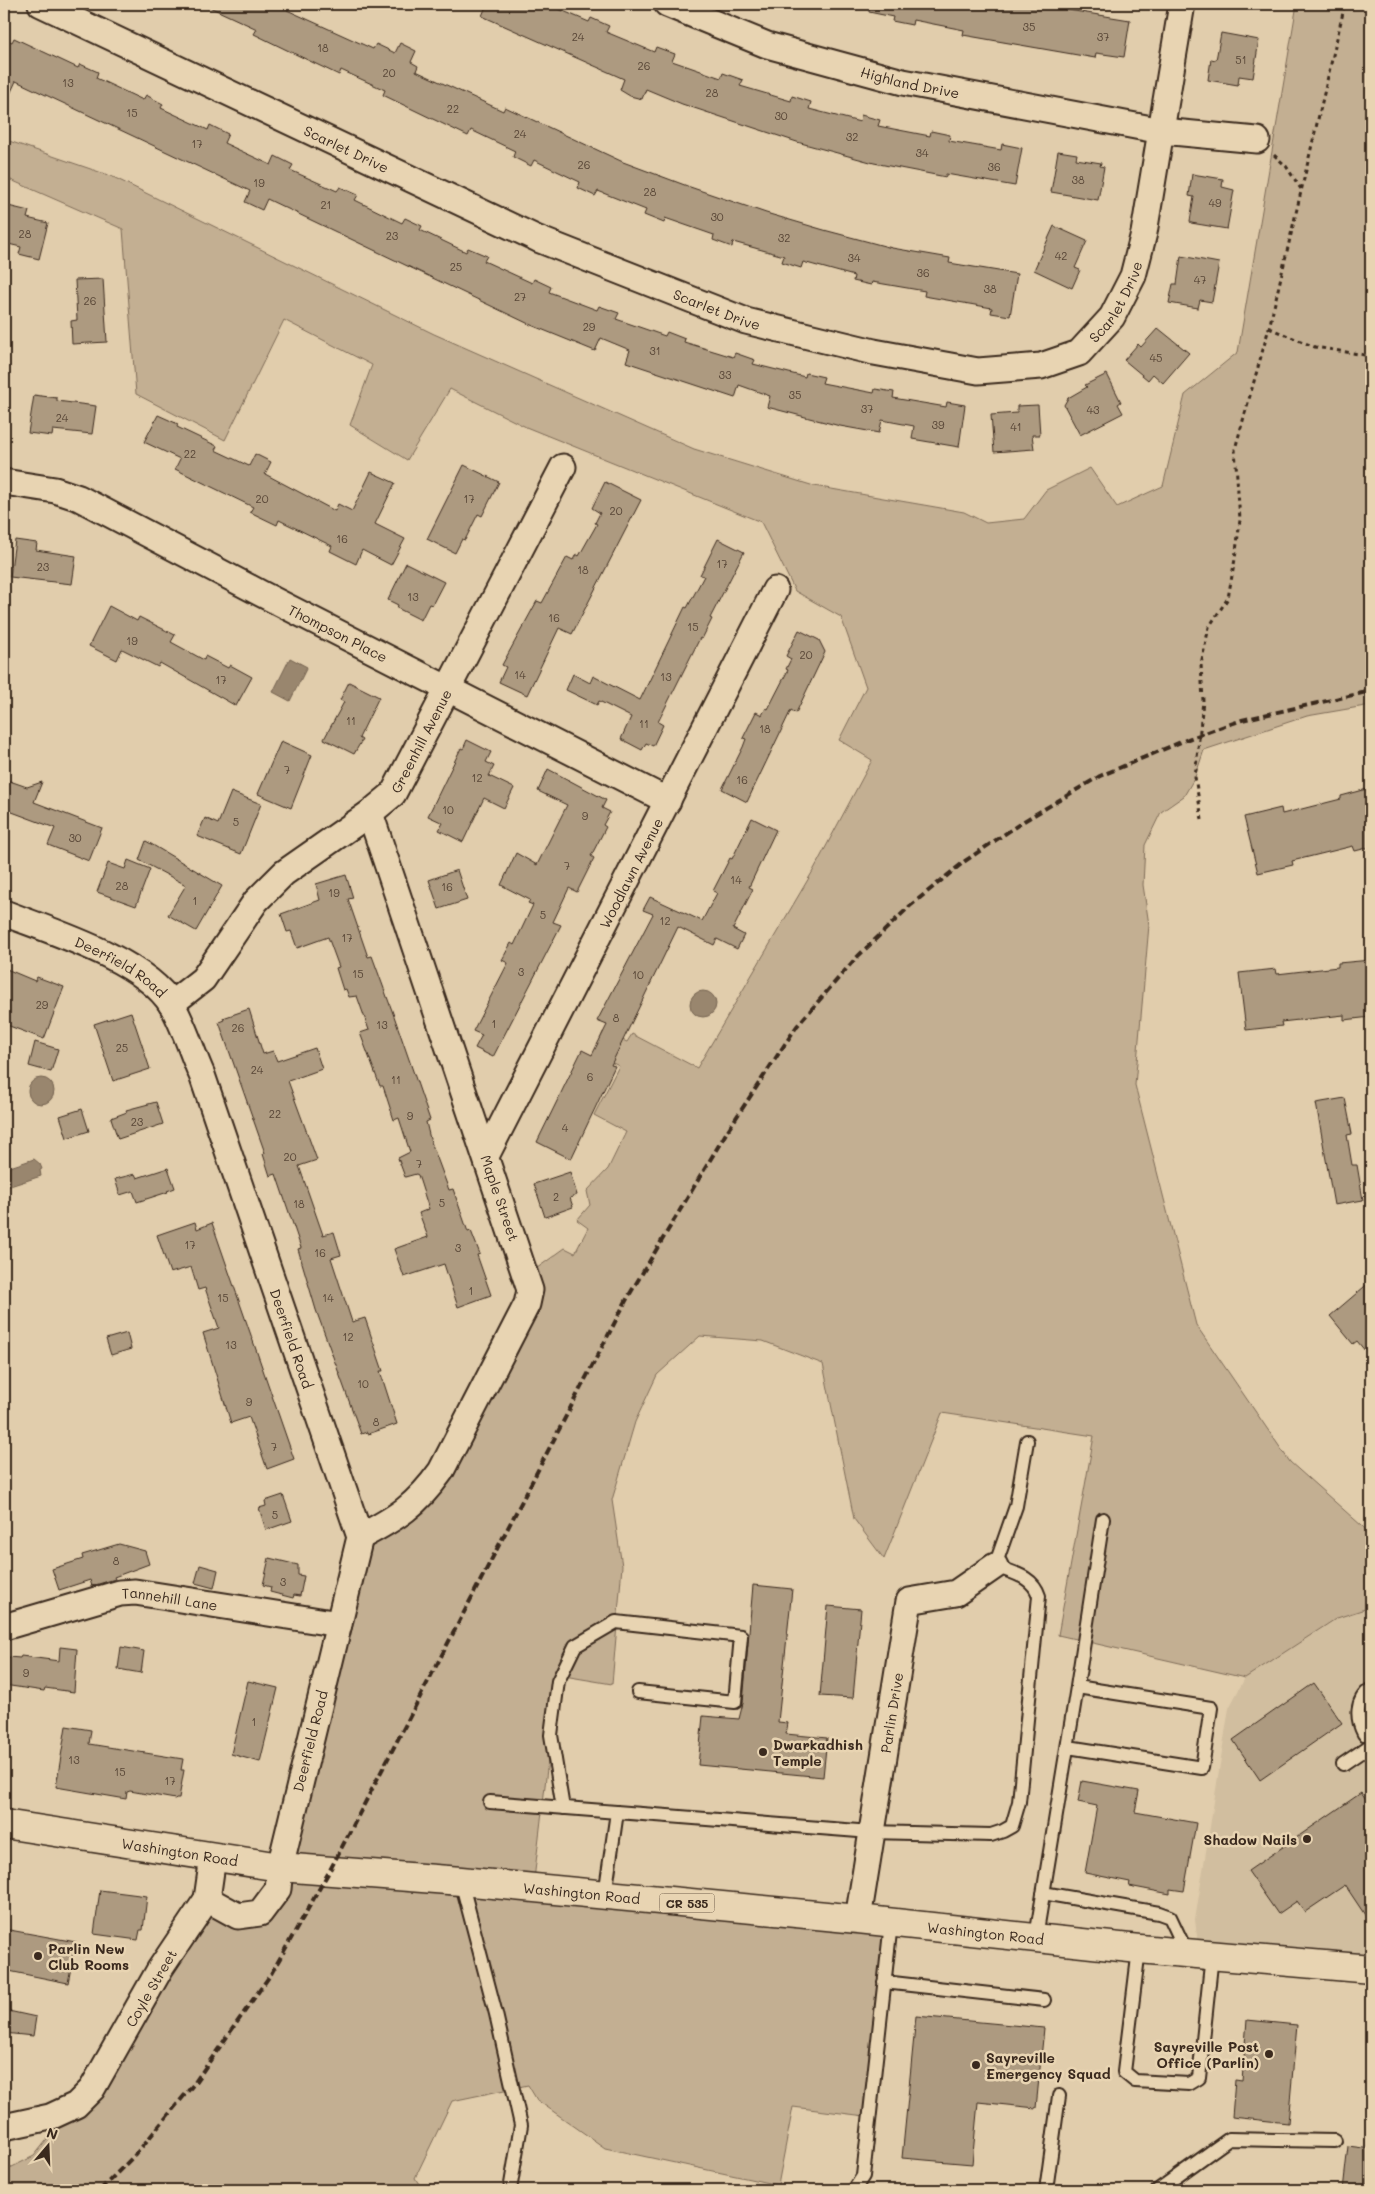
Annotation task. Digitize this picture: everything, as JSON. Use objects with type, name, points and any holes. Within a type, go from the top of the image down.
[{"type":"main road","name":"Washington Road","points":[[4,1824],[280,1867],[461,1881],[858,1919],[1139,1949],[1371,1970]]},
{"type":"street","name":"Scarlet Drive","points":[[41,4],[538,239],[746,321],[874,352],[978,372],[1041,366],[1080,352],[1112,316],[1133,276],[1144,233],[1182,4]]},
{"type":"street","name":"Highland Drive","points":[[667,4],[768,45],[903,82],[1162,131],[1257,140]]},
{"type":"street","name":"Greenhill Avenue","points":[[171,1004],[203,979],[256,901],[284,873],[370,814],[393,794],[564,467]]},
{"type":"street","name":"Thompson Place","points":[[4,482],[55,490],[79,498],[448,690],[668,801]]},
{"type":"street","name":"Woodlawn Avenue","points":[[486,1156],[775,590]]},
{"type":"street","name":"Maple Street","points":[[360,1536],[394,1519],[414,1504],[427,1491],[441,1471],[527,1304],[530,1290],[370,814]]},
{"type":"street","name":"Deerfield Road","points":[[4,913],[110,955],[146,978],[171,1004],[202,1075],[360,1536],[280,1867]]},
{"type":"street","name":"Parlin Drive","points":[[858,1919],[909,1600],[956,1593],[995,1566]]},
{"type":"street","name":"Tannehill Lane","points":[[4,1628],[120,1593],[135,1592],[339,1624]]},
{"type":"street","points":[[214,1857],[207,1899],[238,1916],[260,1913],[278,1889],[280,1867]]},
{"type":"street","name":"Coyle Street","points":[[4,2127],[50,2117],[76,2105],[92,2089],[160,1969],[207,1899]]},
{"type":"lane","points":[[490,1802],[871,1832],[991,1835],[1003,1832],[1012,1826],[1019,1802],[1039,1596],[1036,1586],[1028,1578],[995,1566],[1016,1506],[1027,1441]]},
{"type":"lane","points":[[1036,1937],[1068,1747],[1103,1519]]},
{"type":"lane","points":[[563,1808],[551,1735],[558,1681],[575,1646],[616,1622],[741,1636],[736,1702],[638,1692]]},
{"type":"lane","points":[[1068,1747],[1202,1768],[1210,1716],[1211,1708],[1077,1687]]},
{"type":"lane","points":[[1343,1764],[1368,1740],[1357,1720],[1363,1697],[1371,1689]]},
{"type":"lane","points":[[604,1895],[617,1812]]},
{"type":"lane","points":[[461,1881],[496,2014],[521,2125],[510,2190]]},
{"type":"lane","points":[[1043,1893],[1159,1913],[1170,1917],[1200,1954],[1198,2078],[1189,2084],[1135,2081],[1124,2072],[1139,1949]]},
{"type":"lane","points":[[854,2190],[863,2176],[891,1923]]},
{"type":"lane","points":[[884,1982],[1044,2000]]},
{"type":"lane","points":[[1046,2190],[1059,2096]]},
{"type":"lane","points":[[1158,2190],[1228,2139],[1335,2141]]},
{"type":"path","points":[[1202,820],[1195,777],[1202,701],[1201,664],[1210,627],[1228,598],[1235,559],[1240,520],[1235,449],[1269,328],[1345,4]]},
{"type":"path","points":[[1257,140],[1286,166],[1301,190]]},
{"type":"path","points":[[1269,328],[1315,347],[1371,356]]},
{"type":"shaded area","points":[[1297,4],[1371,4],[1371,705],[1307,716],[1204,750],[1195,777],[1184,796],[1161,812],[1145,845],[1143,885],[1149,925],[1135,1085],[1196,1325],[1290,1462],[1371,1534],[1371,1607],[1337,1618],[1245,1678],[1058,1635],[1094,1436],[942,1413],[884,1559],[854,1519],[823,1364],[763,1341],[700,1336],[657,1375],[635,1422],[612,1500],[622,1566],[612,1684],[558,1675],[533,1888],[891,1923],[865,2116],[793,2107],[778,2185],[605,2148],[537,2100],[528,2085],[452,2101],[415,2178],[423,2190],[4,2190],[4,2171],[34,2156],[50,2136],[50,2117],[76,2105],[207,1899],[260,1913],[360,1537],[427,1491],[526,1276],[565,1248],[575,1253],[588,1228],[577,1220],[590,1205],[587,1191],[608,1169],[626,1132],[594,1115],[619,1066],[594,1054],[603,1032],[627,1042],[632,1034],[697,1068],[813,871],[872,760],[839,740],[866,687],[841,617],[795,591],[761,522],[526,427],[450,389],[407,460],[350,425],[372,365],[284,320],[225,440],[136,394],[123,229],[4,177],[4,148],[9,141],[111,176],[434,334],[694,449],[814,486],[964,512],[986,523],[1024,519],[1046,490],[1090,468],[1117,507],[1163,486],[1185,395],[1238,352]]},
{"type":"shaded area","points":[[290,658],[307,667],[290,701],[273,692]]},
{"type":"shaded area","points":[[703,991],[712,995],[716,1004],[712,1013],[703,1017],[694,1013],[690,1004],[694,995]]},
{"type":"shaded area","points":[[41,1078],[50,1082],[54,1091],[50,1100],[41,1104],[32,1100],[28,1091],[32,1082]]},
{"type":"shaded area","points":[[34,1159],[40,1164],[42,1169],[40,1170],[41,1176],[7,1187],[4,1179],[4,1169]]},
{"type":"shaded area","points":[[1371,1607],[1371,1969],[1199,1953],[1195,1920],[1229,1708],[1245,1678],[1337,1618]]},
{"type":"building","points":[[203,4],[290,4],[287,10],[373,49],[376,44],[395,53],[400,43],[416,51],[411,62],[418,66],[416,71],[503,111],[505,107],[623,162],[690,187],[766,213],[824,230],[892,248],[950,258],[949,263],[1017,274],[1010,316],[991,313],[992,308],[924,296],[925,291],[872,282],[871,285],[853,281],[854,276],[803,262],[801,268],[782,262],[784,256],[733,242],[732,247],[713,240],[714,235],[665,218],[664,223],[644,215],[646,210],[598,191],[595,196],[578,188],[580,182],[534,160],[531,166],[513,157],[515,151],[471,130],[468,136],[383,95],[385,90],[341,70],[339,75],[254,34],[257,29]]},
{"type":"building","points":[[487,4],[547,4],[589,22],[591,18],[609,26],[606,32],[654,52],[656,47],[675,54],[672,61],[721,78],[723,73],[743,80],[740,86],[791,101],[792,96],[811,102],[809,109],[860,122],[861,115],[880,120],[878,126],[930,136],[931,131],[950,135],[949,141],[1001,150],[1002,144],[1022,148],[1015,186],[946,174],[946,177],[874,163],[797,142],[682,104],[646,89],[642,99],[630,96],[620,90],[624,79],[482,16]]},
{"type":"building","points":[[869,4],[1031,4],[1130,20],[1124,57],[1096,53],[1095,58],[963,35],[964,30],[913,20],[912,25],[892,21],[893,17],[869,12]]},
{"type":"building","points":[[1221,33],[1259,40],[1253,78],[1239,76],[1238,85],[1208,80],[1211,59],[1216,60]]},
{"type":"building","points":[[14,38],[78,68],[80,64],[98,72],[96,78],[143,100],[146,95],[163,104],[161,108],[208,130],[210,125],[228,134],[224,143],[271,165],[275,156],[293,165],[290,170],[337,191],[340,187],[358,195],[355,200],[402,223],[405,218],[422,226],[420,230],[466,252],[468,248],[487,256],[484,261],[532,283],[534,279],[551,287],[549,292],[597,310],[599,306],[619,313],[616,319],[665,336],[667,332],[685,339],[684,342],[733,357],[735,353],[755,360],[753,364],[805,377],[806,373],[824,377],[822,383],[874,393],[875,389],[894,392],[893,398],[946,407],[947,402],[965,405],[959,447],[912,439],[914,426],[882,420],[879,433],[840,426],[767,407],[770,396],[739,385],[735,398],[626,362],[630,350],[601,338],[595,351],[531,325],[267,199],[262,210],[245,202],[250,191],[16,81],[4,107],[4,39],[12,42]]},
{"type":"building","points":[[1058,151],[1077,154],[1076,159],[1101,163],[1100,166],[1104,167],[1098,200],[1051,192]]},
{"type":"building","points":[[1192,174],[1223,179],[1222,187],[1234,190],[1227,229],[1191,223],[1194,197],[1189,196]]},
{"type":"building","points":[[4,205],[29,211],[27,218],[48,223],[39,259],[19,254],[21,247],[4,243]]},
{"type":"building","points":[[1054,226],[1087,241],[1075,268],[1080,270],[1072,288],[1034,270]]},
{"type":"building","points":[[1181,256],[1219,263],[1212,302],[1200,300],[1198,308],[1169,303],[1173,284],[1177,284]]},
{"type":"building","points":[[103,279],[107,342],[72,344],[71,321],[77,320],[75,280]]},
{"type":"building","points":[[1158,328],[1189,353],[1163,383],[1153,374],[1148,380],[1124,360],[1138,344],[1141,347]]},
{"type":"building","points":[[1107,374],[1121,402],[1118,404],[1123,413],[1080,435],[1064,405],[1068,398],[1087,387],[1085,385]]},
{"type":"building","points":[[34,395],[57,398],[57,401],[96,406],[92,434],[53,430],[52,436],[28,433]]},
{"type":"building","points":[[1038,405],[1040,435],[1032,435],[1034,449],[994,452],[991,415],[1017,413],[1017,406]]},
{"type":"building","points":[[158,415],[178,424],[177,427],[217,446],[215,450],[249,466],[255,454],[271,462],[265,474],[335,511],[338,504],[352,511],[371,472],[395,483],[375,524],[405,539],[391,565],[362,550],[356,564],[330,551],[332,546],[279,520],[277,525],[250,512],[253,507],[175,469],[180,459],[144,442]]},
{"type":"building","points":[[464,465],[499,482],[482,516],[478,514],[465,540],[462,539],[455,553],[427,539]]},
{"type":"building","points":[[605,482],[641,500],[572,634],[559,628],[527,695],[499,682],[506,667],[502,665],[537,601],[542,603],[567,557],[573,560],[576,554],[579,556],[597,524],[595,523],[600,513],[592,508]]},
{"type":"building","points":[[718,539],[744,552],[710,618],[712,619],[702,639],[700,638],[658,722],[663,725],[653,746],[646,743],[642,750],[621,739],[631,717],[599,701],[597,705],[566,690],[573,674],[590,683],[593,676],[640,700],[685,607],[687,608],[704,576],[700,575]]},
{"type":"building","points":[[15,540],[37,543],[36,550],[76,556],[72,584],[10,577]]},
{"type":"building","points":[[406,563],[444,582],[432,605],[429,604],[421,620],[397,608],[398,605],[388,600]]},
{"type":"building","points":[[109,606],[137,621],[139,617],[175,635],[171,642],[204,660],[205,656],[228,668],[230,665],[252,677],[236,706],[160,663],[158,667],[122,649],[117,660],[89,646]]},
{"type":"building","points":[[799,630],[819,640],[825,652],[796,713],[791,710],[747,802],[722,789],[743,747],[746,739],[743,738],[756,712],[762,715],[766,708],[768,709],[788,670],[786,669],[791,659],[786,656]]},
{"type":"building","points":[[349,682],[379,697],[359,738],[362,740],[354,754],[324,739],[344,702],[340,700]]},
{"type":"building","points":[[467,740],[491,752],[486,762],[494,766],[489,776],[514,788],[504,808],[484,798],[463,842],[439,830],[443,823],[428,816],[461,748],[463,749]]},
{"type":"building","points":[[281,741],[312,755],[291,808],[258,794]]},
{"type":"building","points":[[548,769],[606,800],[602,808],[610,812],[603,825],[606,827],[591,856],[594,858],[577,892],[569,888],[553,922],[561,925],[493,1057],[475,1048],[482,1035],[473,1031],[508,963],[502,960],[511,943],[514,945],[533,905],[528,903],[530,900],[501,885],[516,853],[537,865],[567,805],[538,791]]},
{"type":"building","points":[[4,779],[27,787],[42,782],[34,802],[102,828],[89,861],[48,845],[55,828],[4,809]]},
{"type":"building","points":[[1371,788],[1371,847],[1355,851],[1353,846],[1292,861],[1293,865],[1258,873],[1244,817],[1281,808],[1282,814],[1341,799],[1341,796]]},
{"type":"building","points":[[231,792],[261,804],[241,854],[197,836],[205,818],[218,824]]},
{"type":"building","points":[[752,818],[776,830],[749,887],[753,889],[733,929],[744,935],[737,949],[717,939],[714,945],[678,927],[611,1065],[615,1066],[571,1159],[537,1142],[582,1050],[592,1055],[607,1025],[597,1021],[653,914],[643,910],[650,897],[702,921],[717,893],[713,891],[730,858],[732,859]]},
{"type":"building","points":[[146,841],[222,886],[196,931],[168,915],[186,885],[139,860]]},
{"type":"building","points":[[128,860],[150,869],[136,906],[97,892],[108,863],[125,869]]},
{"type":"building","points":[[457,870],[467,900],[439,909],[429,880]]},
{"type":"building","points":[[346,875],[353,898],[348,899],[368,957],[372,956],[430,1120],[426,1122],[430,1139],[449,1190],[453,1189],[468,1232],[471,1231],[480,1254],[477,1255],[491,1295],[458,1307],[444,1264],[404,1277],[394,1249],[428,1237],[419,1213],[429,1209],[418,1175],[405,1177],[398,1158],[410,1152],[399,1118],[394,1120],[383,1086],[380,1086],[360,1033],[369,1030],[357,996],[349,997],[346,989],[343,990],[336,968],[339,967],[328,937],[297,948],[291,931],[287,932],[281,914],[320,900],[316,884]]},
{"type":"building","points":[[1371,960],[1371,1017],[1344,1020],[1344,1015],[1281,1022],[1282,1026],[1246,1030],[1239,973],[1276,969],[1277,974],[1338,967],[1338,963]]},
{"type":"building","points":[[4,968],[35,981],[37,977],[64,987],[44,1039],[4,1024]]},
{"type":"building","points":[[249,1009],[263,1054],[273,1051],[277,1061],[315,1048],[322,1069],[288,1081],[317,1160],[299,1166],[323,1235],[334,1232],[341,1255],[331,1258],[352,1322],[365,1318],[383,1371],[380,1371],[397,1424],[368,1434],[367,1432],[361,1434],[316,1310],[298,1249],[301,1248],[276,1174],[270,1176],[263,1154],[265,1153],[219,1022],[224,1020],[223,1018]]},
{"type":"building","points":[[131,1012],[150,1069],[113,1081],[94,1024]]},
{"type":"building","points":[[35,1042],[58,1049],[51,1072],[29,1066]]},
{"type":"building","points":[[1345,1098],[1352,1134],[1347,1135],[1352,1165],[1357,1165],[1363,1200],[1334,1205],[1316,1103]]},
{"type":"building","points":[[156,1102],[163,1124],[118,1139],[111,1118],[127,1112],[126,1110]]},
{"type":"building","points":[[82,1109],[89,1131],[67,1138],[60,1116]]},
{"type":"building","points":[[168,1168],[175,1188],[168,1192],[137,1202],[133,1191],[120,1195],[115,1179],[135,1174],[137,1178]]},
{"type":"building","points":[[570,1172],[577,1195],[570,1198],[573,1207],[545,1217],[534,1184]]},
{"type":"building","points":[[195,1222],[197,1229],[212,1223],[294,1459],[267,1469],[249,1417],[231,1423],[203,1333],[219,1328],[205,1288],[198,1290],[191,1267],[170,1273],[157,1235]]},
{"type":"building","points":[[1371,1281],[1371,1358],[1357,1341],[1353,1344],[1330,1316]]},
{"type":"building","points":[[127,1333],[131,1349],[111,1355],[106,1339]]},
{"type":"building","points":[[283,1495],[292,1521],[266,1530],[259,1508],[266,1506],[265,1501]]},
{"type":"building","points":[[119,1544],[145,1551],[149,1564],[114,1577],[115,1579],[92,1586],[90,1580],[59,1590],[52,1569],[83,1559],[82,1555]]},
{"type":"building","points":[[269,1558],[298,1565],[298,1575],[304,1576],[300,1596],[294,1595],[293,1598],[270,1592],[271,1587],[263,1585]]},
{"type":"building","points":[[200,1565],[218,1570],[214,1588],[195,1583]]},
{"type":"building","points":[[753,1585],[792,1589],[778,1722],[788,1723],[786,1734],[827,1738],[823,1777],[698,1765],[703,1716],[739,1719],[743,1703]]},
{"type":"building","points":[[828,1606],[861,1609],[853,1698],[820,1696]]},
{"type":"building","points":[[60,1647],[77,1649],[74,1692],[45,1688],[44,1691],[4,1685],[8,1657],[20,1658],[21,1656],[59,1661]]},
{"type":"building","points":[[121,1647],[144,1651],[141,1673],[118,1669]]},
{"type":"building","points":[[248,1681],[278,1688],[260,1762],[231,1754]]},
{"type":"building","points":[[1314,1683],[1342,1723],[1260,1780],[1233,1740]]},
{"type":"building","points":[[66,1726],[91,1730],[89,1744],[183,1759],[181,1770],[184,1770],[179,1798],[175,1799],[130,1791],[127,1792],[126,1799],[56,1787]]},
{"type":"building","points":[[1082,1781],[1139,1791],[1135,1812],[1196,1823],[1184,1891],[1170,1889],[1170,1894],[1129,1886],[1130,1882],[1085,1873],[1097,1806],[1078,1802]]},
{"type":"building","points":[[1361,1793],[1371,1807],[1371,1924],[1345,1885],[1305,1912],[1297,1901],[1278,1914],[1248,1871]]},
{"type":"building","points":[[100,1890],[147,1896],[143,1930],[140,1930],[138,1940],[94,1934]]},
{"type":"building","name":"Parlin New Club Rooms","points":[[4,1929],[76,1942],[68,1983],[4,1970]]},
{"type":"building","points":[[4,2010],[36,2017],[33,2036],[4,2033]]},
{"type":"building","name":"Sayreville Emergency Squad","points":[[916,2016],[1044,2028],[1036,2108],[978,2102],[972,2164],[902,2158]]},
{"type":"building","name":"Sayreville Post Office (Parlin)","points":[[1247,2020],[1297,2025],[1288,2123],[1232,2117],[1235,2080],[1242,2081]]},
{"type":"building","points":[[1348,2146],[1371,2149],[1371,2190],[1343,2190]]},
{"type":"railway","points":[[100,2190],[135,2155],[193,2085],[271,1974],[330,1870],[628,1297],[728,1130],[797,1026],[855,959],[910,906],[965,861],[1024,821],[1100,776],[1188,739],[1242,720],[1371,691]]},
{"type":"place","name":"Dwarkadhish Temple","points":[[763,1752]]},
{"type":"place","name":"Shadow Nails","points":[[1307,1839]]},
{"type":"place","name":"Parlin New Club Rooms","points":[[38,1956]]},
{"type":"place","name":"Sayreville Post Office (Parlin)","points":[[1269,2054]]},
{"type":"place","name":"Sayreville Emergency Squad","points":[[976,2065]]}]
